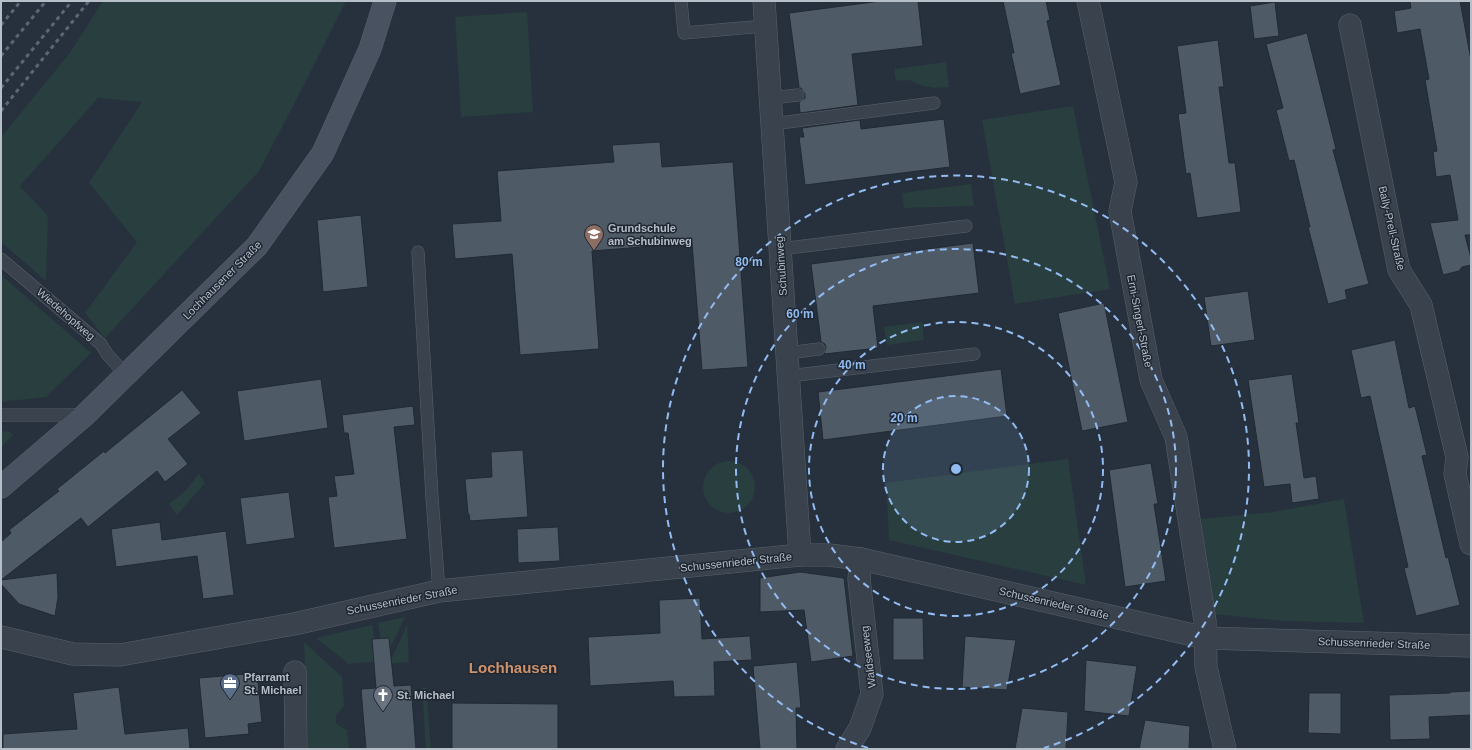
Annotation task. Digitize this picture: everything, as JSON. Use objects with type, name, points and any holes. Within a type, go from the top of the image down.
[{"type":"main road","name":"Lochhausener Straße","points":[[1,487],[85,415],[257,246],[322,153],[370,49],[385,1]]},
{"type":"street","name":"Schubinweg","points":[[764,1],[800,555]]},
{"type":"street","name":"Erni-Singerl-Straße","points":[[1088,1],[1126,182],[1120,211],[1151,380],[1176,437],[1205,621],[1206,667],[1225,749]]},
{"type":"street","name":"Bally-Prell-Straße","points":[[1350,25],[1399,270],[1421,305],[1457,456],[1455,474],[1471,544]]},
{"type":"street","name":"Schussenrieder Straße","points":[[1,637],[73,654],[120,655],[294,624],[440,591],[800,555],[829,555],[862,559],[1206,638],[1471,646]]},
{"type":"street","name":"Waldseeweg","points":[[847,749],[860,728],[872,694],[859,579],[862,559]]},
{"type":"street","points":[[295,672],[296,749]]},
{"type":"lane","points":[[681,1],[684,33],[765,26]]},
{"type":"lane","points":[[770,98],[798,95]]},
{"type":"lane","points":[[772,124],[934,103]]},
{"type":"lane","points":[[780,249],[966,226]]},
{"type":"lane","points":[[418,252],[432,497],[440,591]]},
{"type":"lane","name":"Wiedehopfweg","points":[[1,259],[100,344],[126,375]]},
{"type":"lane","points":[[786,353],[819,349]]},
{"type":"lane","points":[[788,376],[974,354]]},
{"type":"lane","points":[[1,415],[85,415]]},
{"type":"green space","points":[[103,1],[346,1],[259,171],[105,338],[85,313],[137,242],[89,183],[142,102],[98,98],[20,186],[48,216],[46,281],[1,242],[1,137],[69,54]]},
{"type":"green space","points":[[527,12],[533,112],[461,117],[455,17]]},
{"type":"green space","points":[[946,62],[949,87],[936,88],[923,86],[909,80],[896,81],[894,69]]},
{"type":"green space","points":[[1073,106],[1110,289],[1015,304],[982,120]]},
{"type":"green space","points":[[971,184],[974,206],[904,208],[902,193]]},
{"type":"green space","points":[[1,275],[91,353],[46,397],[1,402]]},
{"type":"green space","points":[[922,322],[924,340],[887,345],[884,327]]},
{"type":"green space","points":[[1,432],[10,432],[13,435],[1,447]]},
{"type":"green space","points":[[1068,459],[1086,585],[889,540],[886,483]]},
{"type":"green space","points":[[729,461],[743,465],[751,473],[755,487],[751,501],[743,509],[729,513],[715,509],[707,501],[703,487],[707,473],[715,465]]},
{"type":"green space","points":[[199,474],[205,483],[177,515],[169,504],[186,490]]},
{"type":"green space","points":[[1344,499],[1364,623],[1284,621],[1211,614],[1201,519],[1272,512]]},
{"type":"green space","points":[[405,617],[384,661],[378,623]]},
{"type":"green space","points":[[372,625],[379,661],[349,664],[316,638]]},
{"type":"green space","points":[[407,625],[409,662],[389,664]]},
{"type":"green space","points":[[304,642],[342,677],[344,706],[336,715],[336,724],[347,730],[349,749],[308,749]]},
{"type":"green space","points":[[422,688],[426,688],[431,749],[426,749]]},
{"type":"building","points":[[881,1],[918,1],[923,46],[852,54],[858,105],[800,113],[799,102],[805,98],[805,94],[801,88],[797,88],[799,87],[789,13]]},
{"type":"building","points":[[1003,1],[1046,1],[1050,20],[1047,21],[1061,85],[1020,94],[1011,53],[1014,53]]},
{"type":"building","points":[[1410,1],[1460,1],[1471,60],[1471,235],[1465,235],[1471,258],[1471,265],[1462,267],[1459,271],[1443,275],[1430,223],[1458,220],[1450,175],[1436,177],[1433,152],[1437,151],[1425,80],[1429,79],[1420,29],[1397,33],[1394,11],[1411,8]]},
{"type":"building","points":[[1275,2],[1279,36],[1254,39],[1250,6]]},
{"type":"building","points":[[1307,33],[1336,149],[1333,150],[1369,284],[1345,290],[1347,299],[1328,304],[1308,227],[1310,227],[1294,160],[1289,161],[1276,110],[1283,108],[1266,44]]},
{"type":"building","points":[[1218,40],[1224,87],[1219,87],[1229,163],[1235,163],[1241,212],[1197,218],[1190,173],[1186,174],[1178,114],[1186,113],[1177,46]]},
{"type":"building","points":[[944,119],[950,167],[805,185],[799,137],[804,137],[802,128],[860,120],[861,129]]},
{"type":"building","points":[[660,142],[662,167],[733,162],[748,367],[702,370],[692,243],[592,251],[599,349],[520,355],[512,254],[455,259],[452,224],[501,221],[497,171],[614,162],[612,145]]},
{"type":"building","points":[[361,215],[368,287],[323,292],[317,220]]},
{"type":"building","points":[[973,243],[979,293],[873,306],[878,348],[824,354],[826,348],[825,344],[821,342],[811,264]]},
{"type":"building","points":[[1248,291],[1255,340],[1211,346],[1204,297]]},
{"type":"building","points":[[1104,303],[1128,422],[1082,431],[1058,313]]},
{"type":"building","points":[[1395,340],[1409,408],[1415,406],[1427,455],[1422,456],[1446,558],[1448,557],[1460,605],[1416,616],[1404,568],[1408,567],[1370,396],[1361,398],[1351,350]]},
{"type":"building","points":[[1001,369],[1007,416],[823,440],[818,392]]},
{"type":"building","points":[[1292,374],[1299,423],[1296,423],[1304,478],[1316,476],[1319,499],[1292,503],[1290,484],[1264,487],[1248,380]]},
{"type":"building","points":[[321,379],[328,428],[244,441],[237,391]]},
{"type":"building","points":[[182,390],[201,413],[168,439],[188,464],[165,482],[157,471],[88,527],[81,518],[1,580],[1,542],[11,533],[9,530],[59,491],[57,489],[104,451],[105,453]]},
{"type":"building","points":[[413,406],[415,425],[394,427],[407,539],[334,548],[328,497],[337,496],[334,476],[354,474],[348,433],[344,433],[342,415]]},
{"type":"building","points":[[523,450],[528,517],[470,521],[465,479],[492,477],[491,452]]},
{"type":"building","points":[[1151,463],[1158,504],[1154,504],[1166,581],[1125,587],[1109,470]]},
{"type":"building","points":[[289,492],[295,538],[246,545],[240,498]]},
{"type":"building","points":[[160,522],[162,540],[226,531],[234,595],[203,599],[197,556],[116,567],[111,529]]},
{"type":"building","points":[[558,527],[560,561],[518,563],[517,529]]},
{"type":"building","points":[[800,572],[844,578],[853,656],[811,662],[804,610],[760,612],[760,578]]},
{"type":"building","points":[[57,573],[58,597],[55,616],[19,604],[1,584],[1,580]]},
{"type":"building","points":[[700,598],[702,639],[750,636],[752,660],[714,662],[715,696],[674,697],[673,681],[590,686],[588,637],[660,633],[659,600]]},
{"type":"building","points":[[893,618],[923,618],[924,660],[893,660]]},
{"type":"building","points":[[965,636],[1016,640],[1007,690],[962,687]]},
{"type":"building","name":"St. Michael","points":[[389,638],[394,686],[411,685],[416,749],[366,749],[361,689],[376,688],[372,639]]},
{"type":"building","points":[[1086,660],[1137,666],[1129,716],[1084,711]]},
{"type":"building","points":[[797,662],[801,708],[796,708],[797,749],[760,749],[753,666]]},
{"type":"building","name":"Pfarramt St. Michael","points":[[257,673],[262,722],[248,724],[249,734],[205,738],[199,678]]},
{"type":"building","points":[[119,687],[125,734],[188,728],[190,749],[3,749],[3,734],[77,729],[73,693]]},
{"type":"building","points":[[1471,691],[1471,715],[1429,717],[1430,739],[1390,740],[1389,695]]},
{"type":"building","points":[[1309,693],[1341,693],[1341,734],[1308,733]]},
{"type":"building","points":[[452,703],[558,704],[558,749],[452,749]]},
{"type":"building","points":[[1022,708],[1068,712],[1066,749],[1015,749]]},
{"type":"building","points":[[1145,720],[1190,726],[1189,749],[1139,749]]},
{"type":"railway","points":[[1,25],[21,1]]},
{"type":"railway","points":[[1,56],[46,1]]},
{"type":"railway","points":[[1,88],[72,1]]},
{"type":"railway","points":[[1,111],[89,1]]},
{"type":"place","name":"Grundschule am Schubinweg","points":[[594,251]]},
{"type":"place","name":"Pfarramt St. Michael","points":[[230,700]]},
{"type":"place","name":"St. Michael","points":[[383,712]]},
{"type":"district","name":"Lochhausen","points":[[513,667]]}]
